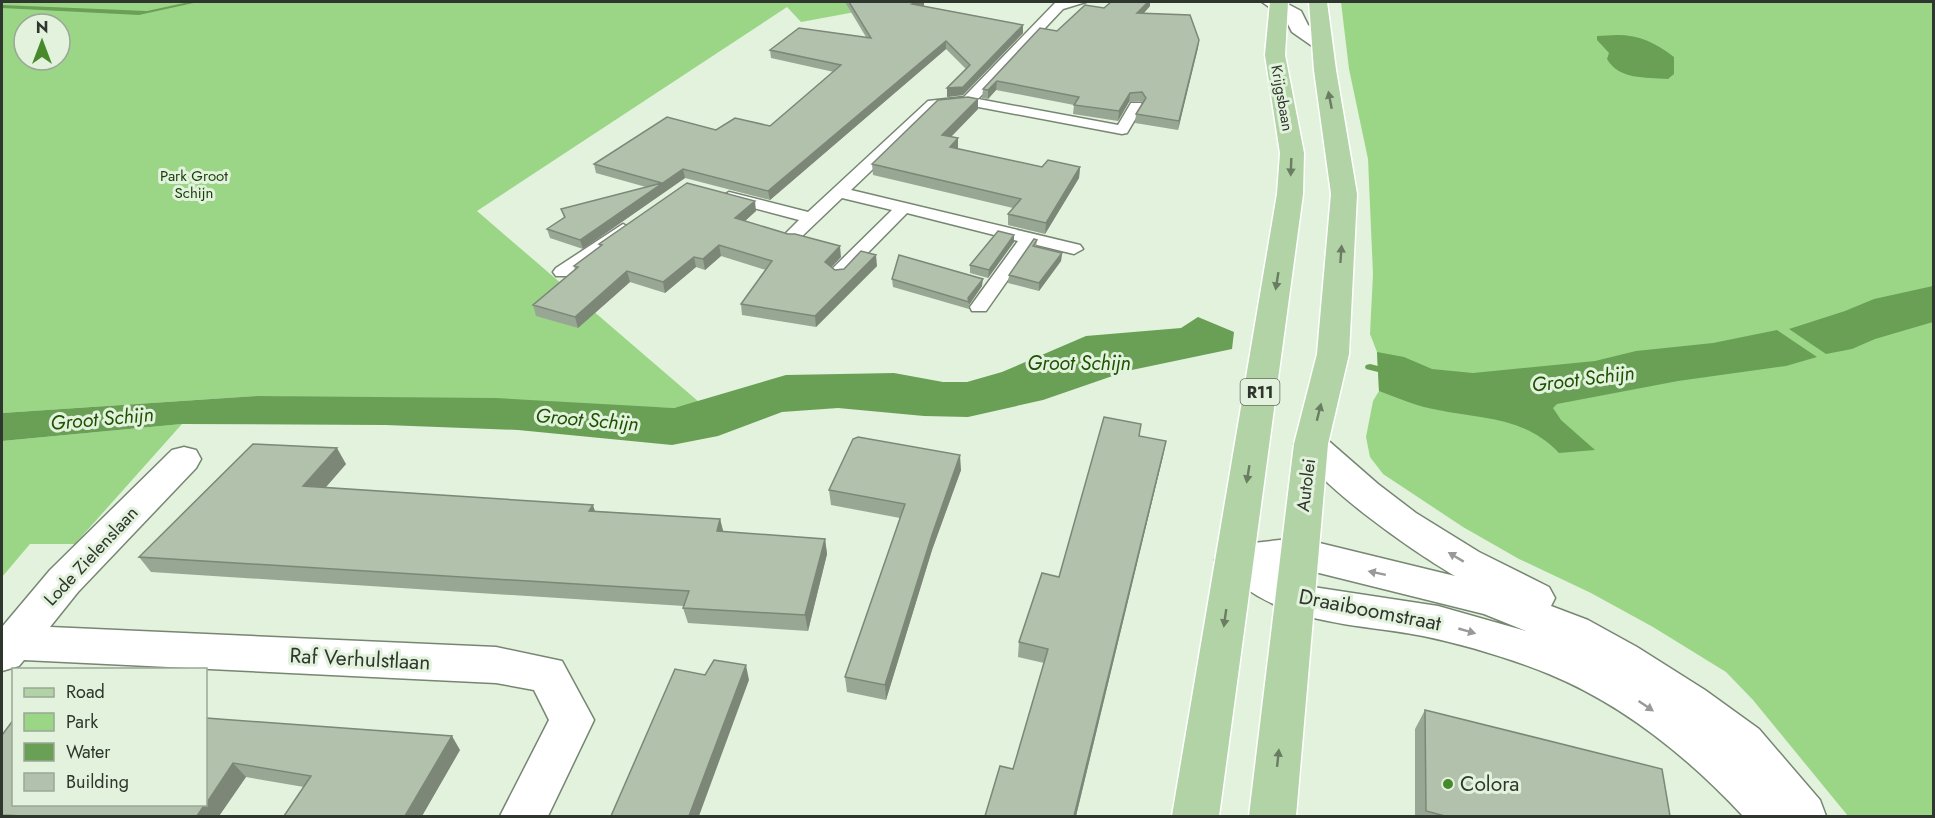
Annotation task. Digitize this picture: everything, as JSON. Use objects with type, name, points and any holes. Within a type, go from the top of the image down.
[{"type":"main road","points":[[1318,2],[1322,44]]},
{"type":"main road","name":"Krijgsbaan","points":[[1234,560],[1290,195],[1292,153],[1275,55],[1276,3]]},
{"type":"main road","name":"Autolei","points":[[1272,816],[1311,444],[1333,354],[1344,194],[1341,154],[1322,44]]},
{"type":"main road","name":"R11","points":[[1195,816],[1234,560]]},
{"type":"street","points":[[1276,3],[1294,15],[1299,28],[1322,44]]},
{"type":"street","name":"Draaiboomstraat","points":[[1311,444],[1349,483],[1399,521],[1467,564],[1558,611],[1574,632]]},
{"type":"street","name":"Lode Zielenslaan","points":[[7,649],[64,581],[184,459]]},
{"type":"street","name":"Draaiboomstraat","points":[[1234,560],[1299,553],[1490,600],[1574,632],[1622,659],[1680,697],[1743,743],[1803,816]]},
{"type":"street","name":"Draaiboomstraat","points":[[1234,560],[1295,597],[1436,623],[1518,645],[1581,669],[1635,699],[1685,733],[1734,774],[1774,816]]},
{"type":"street","name":"Raf Verhulstlaan","points":[[7,649],[496,664],[547,674],[572,720],[524,816]]},
{"type":"lane","points":[[968,101],[1059,6],[1080,2]]},
{"type":"lane","points":[[789,238],[933,104],[968,101],[1122,130],[1136,106]]},
{"type":"lane","points":[[708,191],[811,218]]},
{"type":"lane","points":[[839,192],[1074,249]]},
{"type":"lane","points":[[837,274],[903,208]]},
{"type":"lane","points":[[562,272],[638,219]]},
{"type":"lane","points":[[979,307],[1029,238]]},
{"type":"green space","name":"Park Groot Schijn","points":[[2,2],[876,2],[877,8],[801,22],[787,7],[477,211],[699,402],[674,408],[257,396],[2,413]]},
{"type":"green space","points":[[1341,2],[1933,2],[1933,816],[1848,816],[1753,700],[1726,672],[1653,627],[1591,593],[1519,559],[1463,527],[1383,474],[1370,457],[1366,437],[1373,401],[1379,391],[1377,352],[1370,334],[1373,274],[1368,159],[1349,69]]},
{"type":"green space","points":[[182,424],[75,544],[30,544],[2,577],[2,441]]},
{"type":"water","points":[[198,2],[139,15],[2,8],[2,5],[147,11]]},
{"type":"water","points":[[1617,35],[1640,38],[1667,52],[1674,57],[1674,74],[1668,79],[1633,76],[1618,71],[1607,59],[1609,53],[1597,40],[1597,36]]},
{"type":"water","points":[[1933,286],[1933,322],[1875,339],[1852,349],[1826,354],[1789,329],[1874,299]]},
{"type":"water","name":"Groot Schijn","points":[[1198,317],[1234,332],[1232,349],[1127,371],[1043,400],[968,417],[924,416],[838,408],[782,412],[718,436],[672,445],[518,430],[385,425],[182,424],[2,441],[2,413],[257,396],[496,398],[674,408],[786,375],[894,373],[943,382],[967,382],[1002,372],[1086,336],[1181,328]]},
{"type":"water","name":"Groot Schijn","points":[[1777,330],[1817,357],[1786,366],[1678,381],[1557,404],[1553,408],[1561,420],[1595,450],[1559,453],[1546,441],[1518,426],[1503,421],[1423,407],[1379,391],[1377,352],[1404,357],[1432,369],[1473,373],[1595,361],[1636,351],[1713,343]]},
{"type":"building","points":[[849,2],[917,2],[912,4],[1023,25],[963,87],[947,88],[970,65],[946,41],[768,191],[683,169],[580,240],[547,229],[565,217],[561,209],[662,183],[594,164],[667,117],[716,130],[735,118],[770,126],[841,65],[770,50],[799,28],[871,38]]},
{"type":"building","points":[[1111,2],[1148,2],[1137,13],[1190,15],[1199,40],[1179,121],[1136,114],[1146,98],[1142,92],[1130,93],[1119,111],[1074,105],[1079,97],[997,81],[988,90],[983,89],[1040,28],[1057,31],[1085,5],[1104,8]]},
{"type":"building","points":[[968,97],[978,99],[942,135],[958,138],[950,147],[1042,167],[1048,160],[1080,167],[1046,223],[1008,214],[1021,199],[872,164],[938,100]]},
{"type":"building","points":[[687,183],[755,201],[735,218],[788,234],[840,246],[825,262],[835,270],[844,269],[861,251],[876,255],[815,316],[741,304],[772,261],[719,245],[703,259],[694,257],[663,282],[627,271],[575,317],[533,305],[578,267],[574,266],[602,245],[599,244]]},
{"type":"building","points":[[998,231],[1014,235],[989,270],[970,265]]},
{"type":"building","points":[[1034,239],[1037,240],[1033,246],[1062,253],[1039,283],[1009,275]]},
{"type":"building","points":[[899,255],[983,279],[968,298],[969,302],[892,279]]},
{"type":"building","points":[[1104,417],[1141,424],[1139,436],[1166,441],[1074,816],[985,816],[1000,766],[1013,769],[1048,649],[1019,642],[1042,573],[1059,577]]},
{"type":"building","points":[[858,437],[960,455],[932,535],[885,685],[845,677],[905,504],[829,490],[853,439]]},
{"type":"building","points":[[253,444],[337,448],[303,486],[593,505],[589,511],[720,519],[717,531],[825,539],[805,615],[683,608],[689,591],[139,557]]},
{"type":"building","points":[[714,660],[746,665],[689,816],[611,816],[675,669],[705,675]]},
{"type":"building","points":[[1425,710],[1662,769],[1670,816],[1445,816],[1426,811]]},
{"type":"building","points":[[207,718],[452,736],[405,816],[284,816],[311,776],[233,763],[207,802]]},
{"type":"building","points":[[12,722],[12,806],[204,806],[197,816],[2,815],[2,735]]},
{"type":"waterway","name":"Groot Schijn","points":[[1370,367],[1390,372]]},
{"type":"place","name":"Colora","points":[[1448,784]]}]
